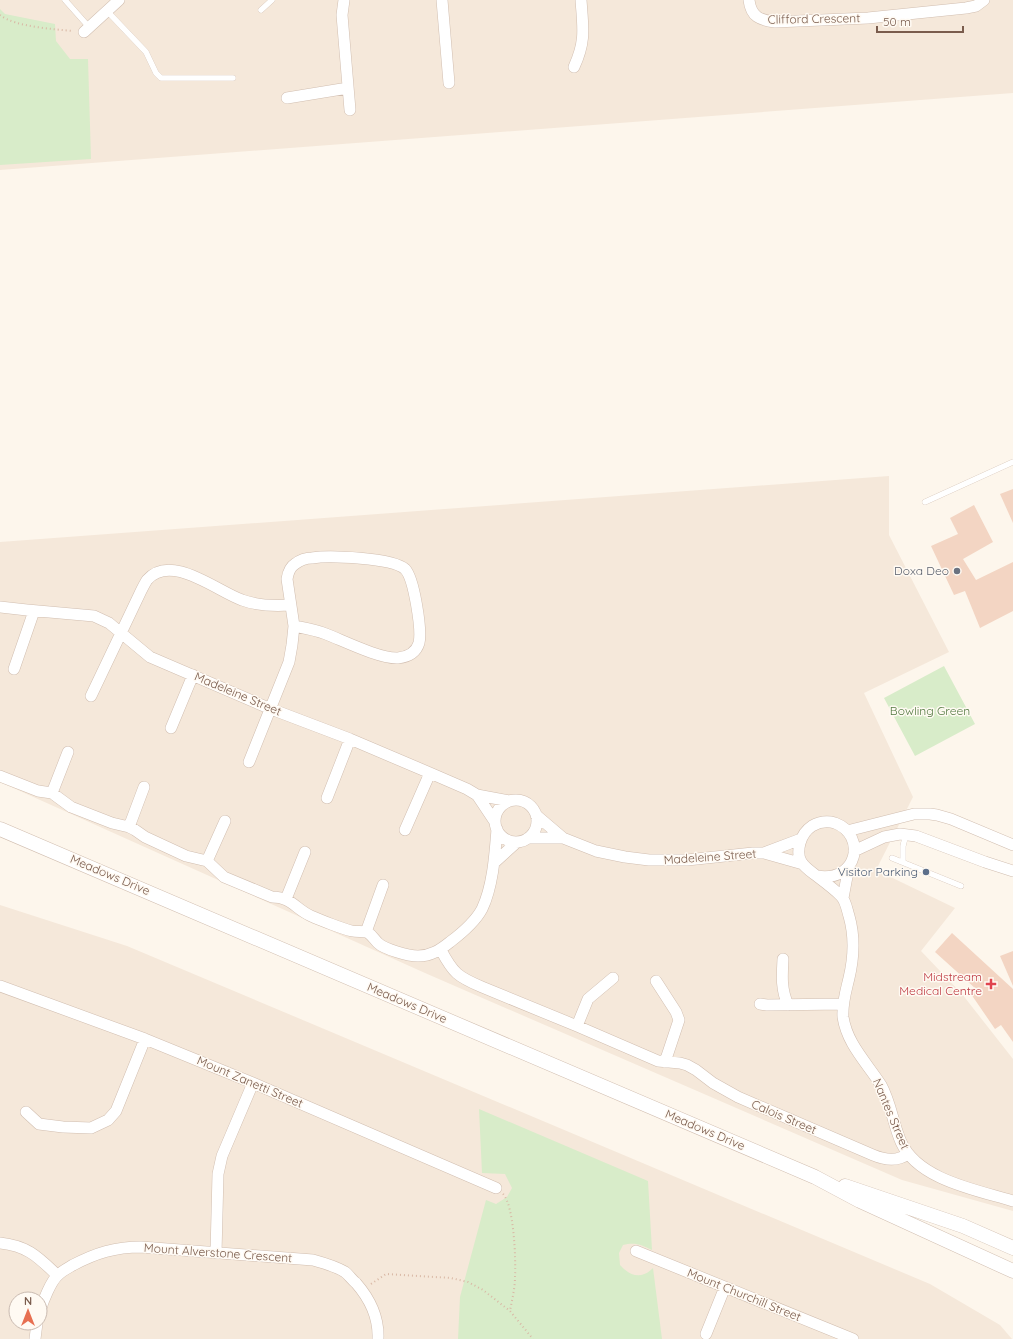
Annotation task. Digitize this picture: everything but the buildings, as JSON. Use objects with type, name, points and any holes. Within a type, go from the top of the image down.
[{"type":"street","points":[[87,29],[118,0]]},
{"type":"street","points":[[344,0],[342,15],[350,110]]},
{"type":"street","points":[[442,0],[449,83]]},
{"type":"street","points":[[574,67],[583,41],[581,0]]},
{"type":"street","name":"Clifford Crescent","points":[[749,0],[756,17],[765,21],[775,22],[868,18],[959,9],[976,6],[984,0]]},
{"type":"street","points":[[287,98],[348,88]]},
{"type":"street","points":[[249,762],[289,662],[294,626],[287,579],[289,571],[294,564],[312,558],[338,557],[396,564],[404,569],[410,576],[415,595],[420,634],[418,644],[413,652],[407,656],[387,658],[324,633],[294,626]]},
{"type":"street","points":[[91,696],[141,590],[148,580],[156,574],[166,571],[179,571],[193,575],[210,583],[228,595],[243,601],[262,605],[290,605]]},
{"type":"street","name":"Madeleine Street","points":[[0,607],[94,616],[109,623],[122,632],[150,657],[271,709],[350,739],[467,789],[477,795],[510,801],[523,801],[533,809],[536,815],[563,838],[596,851],[649,860],[687,860],[764,853],[803,864],[809,871],[817,876]]},
{"type":"street","points":[[14,669],[34,611]]},
{"type":"street","points":[[171,728],[193,675]]},
{"type":"street","points":[[327,798],[350,739]]},
{"type":"street","points":[[52,794],[68,752]]},
{"type":"street","points":[[405,830],[430,773]]},
{"type":"street","points":[[0,776],[38,791],[52,794],[71,807],[112,823],[129,827],[145,838],[186,856],[207,861],[224,877],[272,896],[286,899],[311,916],[351,931],[366,932],[378,943],[389,949],[404,954],[417,956],[429,955],[441,950],[471,923],[482,910],[495,862],[496,815],[499,809],[510,801]]},
{"type":"street","points":[[129,827],[144,787]]},
{"type":"street","name":"Madeleine Street","points":[[477,795],[500,834],[506,839],[517,842],[528,838],[563,838]]},
{"type":"street","points":[[817,876],[826,878],[836,876],[849,866],[853,859],[854,851],[853,840],[847,831],[914,814],[923,813],[951,819],[1013,845]]},
{"type":"street","points":[[528,838],[536,828],[536,815]]},
{"type":"street","points":[[207,861],[225,821]]},
{"type":"street","name":"Madeleine Street","points":[[764,853],[801,839],[810,827],[818,823],[834,823],[847,831]]},
{"type":"street","name":"Meadows Drive","points":[[0,829],[815,1177],[860,1201],[1013,1271]]},
{"type":"street","points":[[854,851],[884,837],[906,834],[916,836],[1013,871]]},
{"type":"street","points":[[801,839],[799,855],[803,864]]},
{"type":"street","points":[[495,862],[517,842]]},
{"type":"street","points":[[286,899],[305,852]]},
{"type":"street","name":"Nantes Street","points":[[849,866],[843,898],[852,926],[854,957],[843,1004],[843,1016],[847,1033],[855,1048],[883,1089],[895,1127],[908,1154],[941,1178],[1013,1201]]},
{"type":"street","points":[[817,876],[843,898]]},
{"type":"street","points":[[366,932],[383,885]]},
{"type":"street","name":"Calois Street","points":[[441,950],[448,965],[455,973],[467,981],[658,1061],[687,1065],[696,1070],[713,1084],[738,1097],[880,1158],[889,1160],[898,1159],[908,1154]]},
{"type":"street","points":[[783,959],[782,985],[784,996],[788,1005]]},
{"type":"street","points":[[577,1026],[588,999],[613,978]]},
{"type":"street","points":[[656,981],[676,1012],[679,1020],[665,1062]]},
{"type":"street","name":"Mount Zanetti Street","points":[[0,986],[145,1039],[253,1083],[496,1188]]},
{"type":"street","points":[[760,1004],[843,1004]]},
{"type":"street","points":[[26,1112],[39,1124],[63,1127],[91,1128],[108,1120],[116,1111],[145,1039]]},
{"type":"street","points":[[216,1253],[217,1186],[222,1156],[253,1083]]},
{"type":"street","name":"Meadows Drive","points":[[815,1177],[963,1226],[1013,1248]]},
{"type":"street","points":[[0,1242],[25,1249],[37,1255],[57,1275],[48,1294]]},
{"type":"street","name":"Mount Alverstone Crescent","points":[[57,1275],[97,1253],[124,1248],[313,1260],[332,1266],[346,1273],[362,1290],[375,1313],[378,1339]]},
{"type":"street","name":"Mount Churchill Street","points":[[636,1251],[725,1287],[825,1334],[853,1339]]},
{"type":"street","points":[[979,1255],[1013,1274]]},
{"type":"street","points":[[706,1334],[725,1287]]},
{"type":"lane","points":[[66,0],[87,29]]},
{"type":"lane","points":[[261,10],[272,0]]},
{"type":"lane","points":[[107,11],[146,52],[156,73],[161,78],[233,78]]},
{"type":"lane","points":[[925,502],[1013,462]]},
{"type":"lane","points":[[903,862],[903,846],[906,834]]},
{"type":"lane","points":[[892,858],[961,886]]},
{"type":"path","points":[[0,15],[40,28],[87,29]]},
{"type":"path","points":[[496,1188],[505,1196],[512,1222],[515,1277],[510,1311]]},
{"type":"path","points":[[362,1290],[386,1274],[452,1278],[468,1282],[483,1290],[510,1311],[533,1339]]},
{"type":"shaded area","points":[[0,0],[1013,0],[1013,93],[0,170]]},
{"type":"shaded area","points":[[889,476],[889,535],[949,652],[864,693],[913,797],[876,870],[955,908],[921,951],[962,994],[1013,1059],[1013,1211],[902,1180],[425,973],[0,782],[0,542]]},
{"type":"shaded area","points":[[0,905],[127,946],[930,1284],[1000,1325],[1012,1339],[0,1339]]},
{"type":"green space","points":[[0,9],[5,14],[55,24],[56,41],[70,59],[88,59],[91,159],[0,165]]},
{"type":"green space","name":"Bowling Green","points":[[944,666],[975,724],[915,756],[884,698]]},
{"type":"green space","points":[[479,1109],[648,1181],[652,1250],[638,1244],[623,1245],[619,1253],[620,1265],[628,1272],[636,1275],[649,1272],[653,1268],[662,1339],[458,1339],[460,1297],[486,1200],[496,1204],[507,1197],[512,1188],[505,1174],[482,1173]]},
{"type":"place","name":"Doxa Deo","points":[[957,571]]},
{"type":"place","name":"Visitor Parking","points":[[926,872]]},
{"type":"place","name":"Midstream Medical Centre","points":[[991,984]]}]
